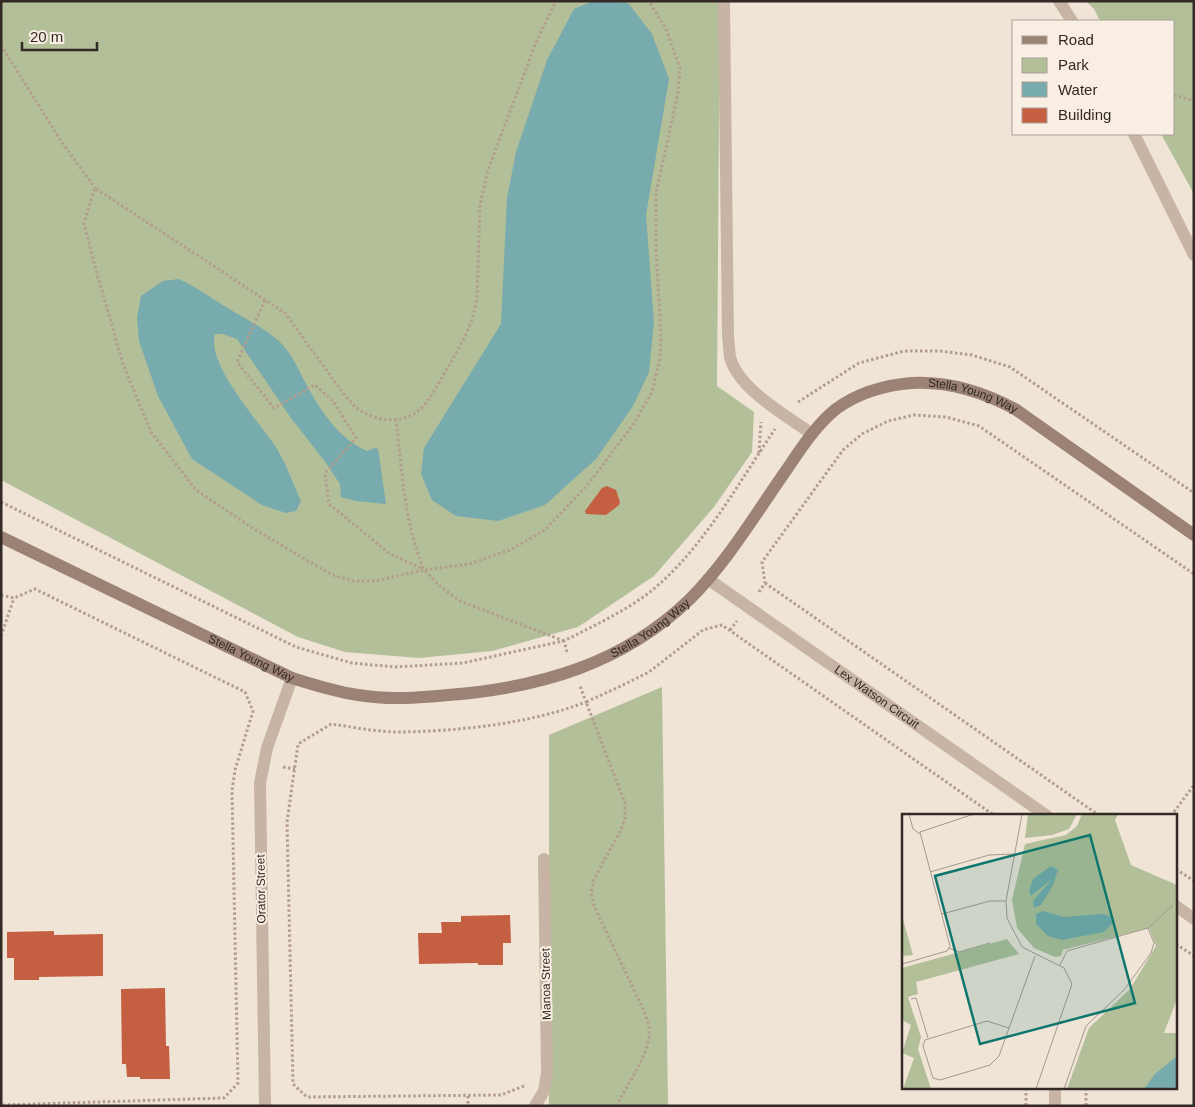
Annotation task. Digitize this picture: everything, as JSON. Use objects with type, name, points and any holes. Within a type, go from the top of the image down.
[{"type":"street","points":[[724,1],[728,337],[730,358],[740,377],[763,400],[812,434]]},
{"type":"street","points":[[1058,1],[1071,20]]},
{"type":"street","points":[[1134,135],[1194,255]]},
{"type":"street","name":"Stella Young Way","points":[[1,537],[292,678],[359,696],[405,698],[513,688],[573,671],[623,648],[647,634],[670,617],[708,579],[812,434],[836,409],[850,400],[867,393],[903,384],[922,383],[961,387],[998,400],[1015,409],[1194,535]]},
{"type":"street","name":"Lex Watson Circuit","points":[[708,579],[1044,814]]},
{"type":"street","name":"Orator Street","points":[[265,1106],[260,782],[268,748],[292,678]]},
{"type":"street","name":"Manoa Street","points":[[537,1102],[544,1091],[547,1074],[544,859]]},
{"type":"street","points":[[1178,907],[1194,919]]},
{"type":"street","points":[[1055,1090],[1055,1106]]},
{"type":"path","points":[[1,45],[61,141],[94,188],[285,313],[356,408],[369,416],[396,420],[408,417],[423,405],[432,393],[471,324],[476,310],[478,289],[480,205],[488,170],[537,40],[556,1]]},
{"type":"path","points":[[94,188],[84,223],[123,364],[151,432],[196,490],[254,529],[332,575],[354,581],[375,581],[424,570],[469,564],[510,550],[545,530],[590,482],[636,422],[652,392],[660,358],[661,338],[656,250],[656,193],[678,93],[680,68],[666,29],[649,1]]},
{"type":"path","points":[[1175,95],[1194,101]]},
{"type":"path","points":[[265,300],[237,362],[274,408],[314,384],[333,401],[356,438],[325,473],[328,504],[390,554],[424,570],[441,587],[460,600],[564,641]]},
{"type":"path","points":[[1,502],[296,647],[352,663],[395,667],[464,663],[564,641],[625,608],[649,592],[670,573],[708,528],[785,415],[800,400],[859,363],[904,351],[940,351],[972,355],[1010,367],[1194,493]]},
{"type":"path","points":[[758,453],[763,400]]},
{"type":"path","points":[[1097,814],[765,583],[762,562],[843,450],[862,434],[888,421],[914,415],[946,416],[979,426],[1194,574]]},
{"type":"path","points":[[396,420],[407,515],[414,546],[424,570]]},
{"type":"path","points":[[1,595],[14,598],[35,589],[245,692],[253,711],[235,770],[232,791],[238,1083],[224,1098],[3,1104]]},
{"type":"path","points":[[1,636],[14,598]]},
{"type":"path","points":[[537,1102],[524,1086],[501,1095],[307,1097],[293,1084],[287,822],[298,744],[331,724],[398,732],[474,727],[526,720],[560,712],[586,702],[649,672],[703,630],[722,625],[993,814]]},
{"type":"path","points":[[564,641],[573,671],[625,803],[625,818],[621,830],[594,879],[591,892],[594,906],[645,1013],[650,1029],[647,1046],[641,1061],[616,1106]]},
{"type":"path","points":[[1173,814],[1194,785]]},
{"type":"path","points":[[1178,870],[1194,881]]},
{"type":"path","points":[[1178,945],[1194,956]]},
{"type":"path","points":[[1026,1090],[1026,1106]]},
{"type":"path","points":[[1086,1090],[1086,1106]]},
{"type":"path","points":[[468,1096],[468,1106]]},
{"type":"green space","points":[[1,1],[720,1],[717,386],[754,412],[752,452],[714,507],[654,576],[578,627],[492,651],[419,658],[345,652],[298,637],[1,480]]},
{"type":"green space","points":[[1086,1],[1194,1],[1194,194],[1162,135],[1175,135],[1175,20],[1100,20],[1094,9]]},
{"type":"green space","points":[[662,687],[668,1106],[549,1106],[549,735]]},
{"type":"water","points":[[593,1],[619,1],[629,4],[652,34],[669,79],[646,215],[654,322],[649,372],[633,406],[596,459],[545,505],[498,521],[456,516],[432,500],[421,474],[424,448],[501,324],[507,198],[516,152],[547,60],[574,9]]},
{"type":"water","points":[[179,279],[263,329],[280,342],[331,423],[357,446],[367,451],[375,448],[378,449],[386,504],[356,501],[341,497],[340,484],[291,418],[237,339],[223,334],[215,334],[214,347],[218,361],[236,393],[277,449],[301,501],[296,511],[286,513],[262,505],[192,459],[158,396],[139,341],[137,318],[141,296],[163,281]]},
{"type":"building","points":[[607,486],[616,490],[620,502],[619,505],[606,515],[586,514],[585,511],[602,488]]},
{"type":"building","points":[[510,915],[511,943],[503,943],[503,965],[478,965],[478,963],[419,964],[418,933],[442,933],[441,922],[461,922],[461,916]]},
{"type":"building","points":[[54,931],[54,935],[103,934],[103,976],[39,977],[39,980],[14,980],[14,958],[7,958],[7,932]]},
{"type":"building","points":[[165,988],[166,1046],[169,1046],[170,1079],[127,1077],[126,1064],[122,1064],[121,989]]}]
